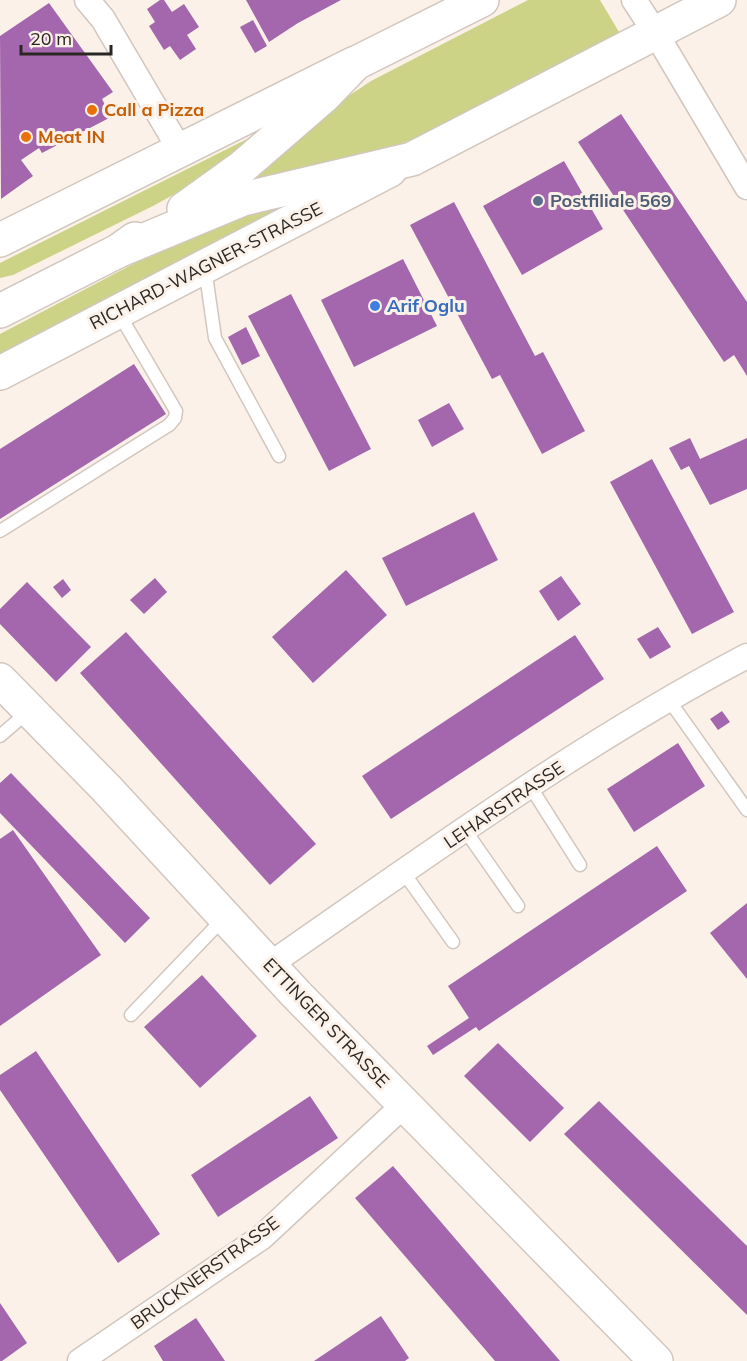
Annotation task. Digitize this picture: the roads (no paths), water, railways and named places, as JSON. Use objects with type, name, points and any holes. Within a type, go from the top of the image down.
[{"type":"main road","name":"RICHARD-WAGNER-STRASSE","points":[[0,240],[482,0]]},
{"type":"main road","name":"RICHARD-WAGNER-STRASSE","points":[[0,373],[719,0]]},
{"type":"main road","name":"RICHARD-WAGNER-STRASSE","points":[[0,311],[117,250],[214,189],[324,96],[356,63]]},
{"type":"main road","name":"RICHARD-WAGNER-STRASSE","points":[[117,250],[183,226],[243,199],[412,159]]},
{"type":"main road","name":"ETTINGER STRASSE","points":[[0,680],[269,965],[656,1361]]},
{"type":"street","points":[[87,0],[103,20],[180,150]]},
{"type":"street","points":[[634,0],[747,187]]},
{"type":"street","name":"LEHARSTRASSE","points":[[269,965],[530,786],[698,682],[747,656]]},
{"type":"street","name":"BRUCKNERSTRASSE","points":[[80,1361],[262,1237],[405,1104]]},
{"type":"lane","points":[[204,267],[214,338],[279,456]]},
{"type":"lane","points":[[0,531],[169,426],[175,418],[176,411],[163,385],[118,311]]},
{"type":"lane","points":[[669,700],[747,810]]},
{"type":"lane","points":[[0,736],[30,710]]},
{"type":"lane","points":[[530,786],[580,865]]},
{"type":"lane","points":[[465,830],[518,906]]},
{"type":"lane","points":[[404,873],[453,942]]},
{"type":"lane","points":[[131,1015],[225,917]]},
{"type":"place","name":"Call a Pizza","points":[[92,110]]},
{"type":"place","name":"Meat IN","points":[[26,137]]},
{"type":"place","name":"Postfiliale 569","points":[[538,201]]},
{"type":"place","name":"Arif Oglu","points":[[375,306]]}]
